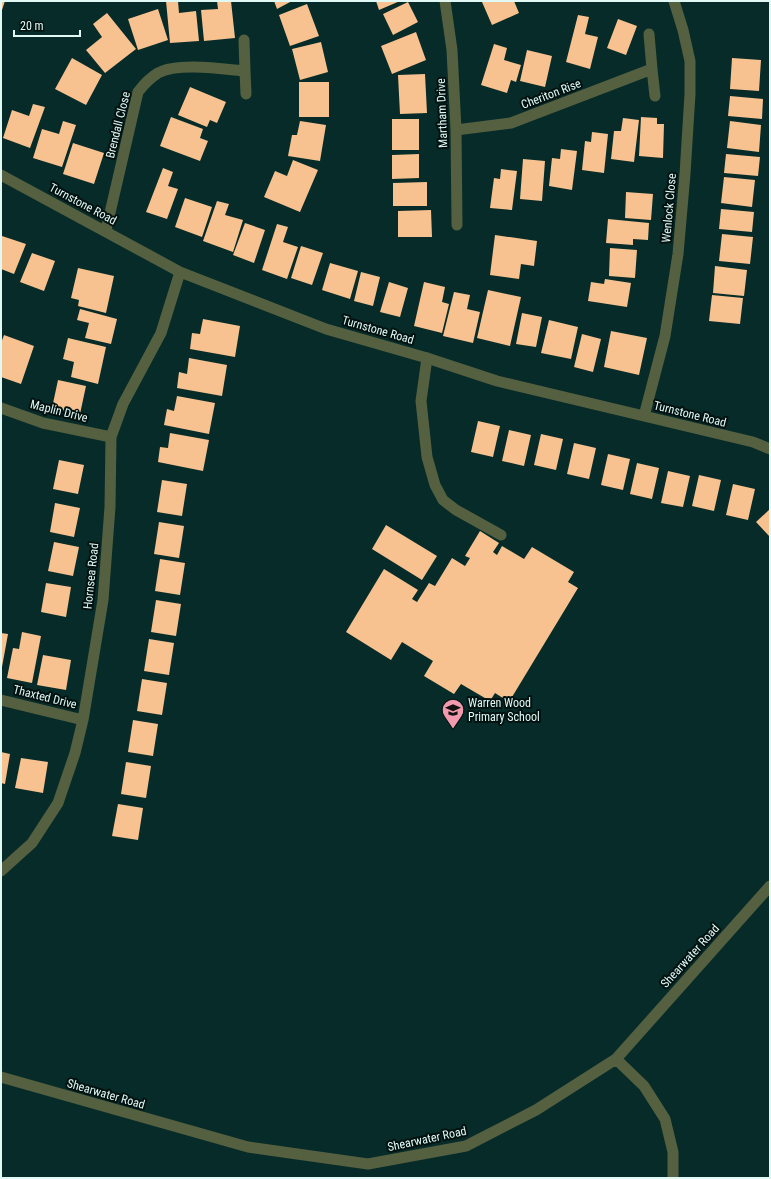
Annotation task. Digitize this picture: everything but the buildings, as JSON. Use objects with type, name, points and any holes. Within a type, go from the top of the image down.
[{"type":"street","name":"Martham Drive","points":[[445,1],[452,50],[456,130],[457,226]]},
{"type":"street","name":"Wenlock Close","points":[[644,416],[665,336],[678,254],[685,174],[690,94],[690,61],[683,30],[674,1]]},
{"type":"street","points":[[649,34],[655,96]]},
{"type":"street","points":[[244,40],[246,94]]},
{"type":"street","name":"Brendall Close","points":[[106,230],[138,92],[148,79],[160,72],[192,67],[245,71]]},
{"type":"street","name":"Cheriton Rise","points":[[456,130],[511,123],[652,69]]},
{"type":"street","name":"Turnstone Road","points":[[1,175],[106,230],[180,272],[326,329],[427,358],[497,381],[752,442],[770,449]]},
{"type":"street","name":"Hornsea Road","points":[[1,871],[32,843],[58,803],[75,753],[83,720],[103,600],[110,507],[111,437],[123,404],[161,333],[180,272]]},
{"type":"street","points":[[427,358],[421,401],[427,457],[435,485],[443,500],[456,510],[501,536]]},
{"type":"street","name":"Maplin Drive","points":[[1,408],[43,423],[111,437]]},
{"type":"street","name":"Thaxted Drive","points":[[1,700],[83,720]]},
{"type":"street","name":"Shearwater Road","points":[[1,1077],[248,1148],[368,1164],[466,1146],[536,1110],[616,1059],[770,886]]},
{"type":"street","points":[[616,1059],[644,1086],[665,1119],[673,1152],[673,1178]]},
{"type":"place","name":"Warren Wood Primary School","points":[[453,730]]}]
